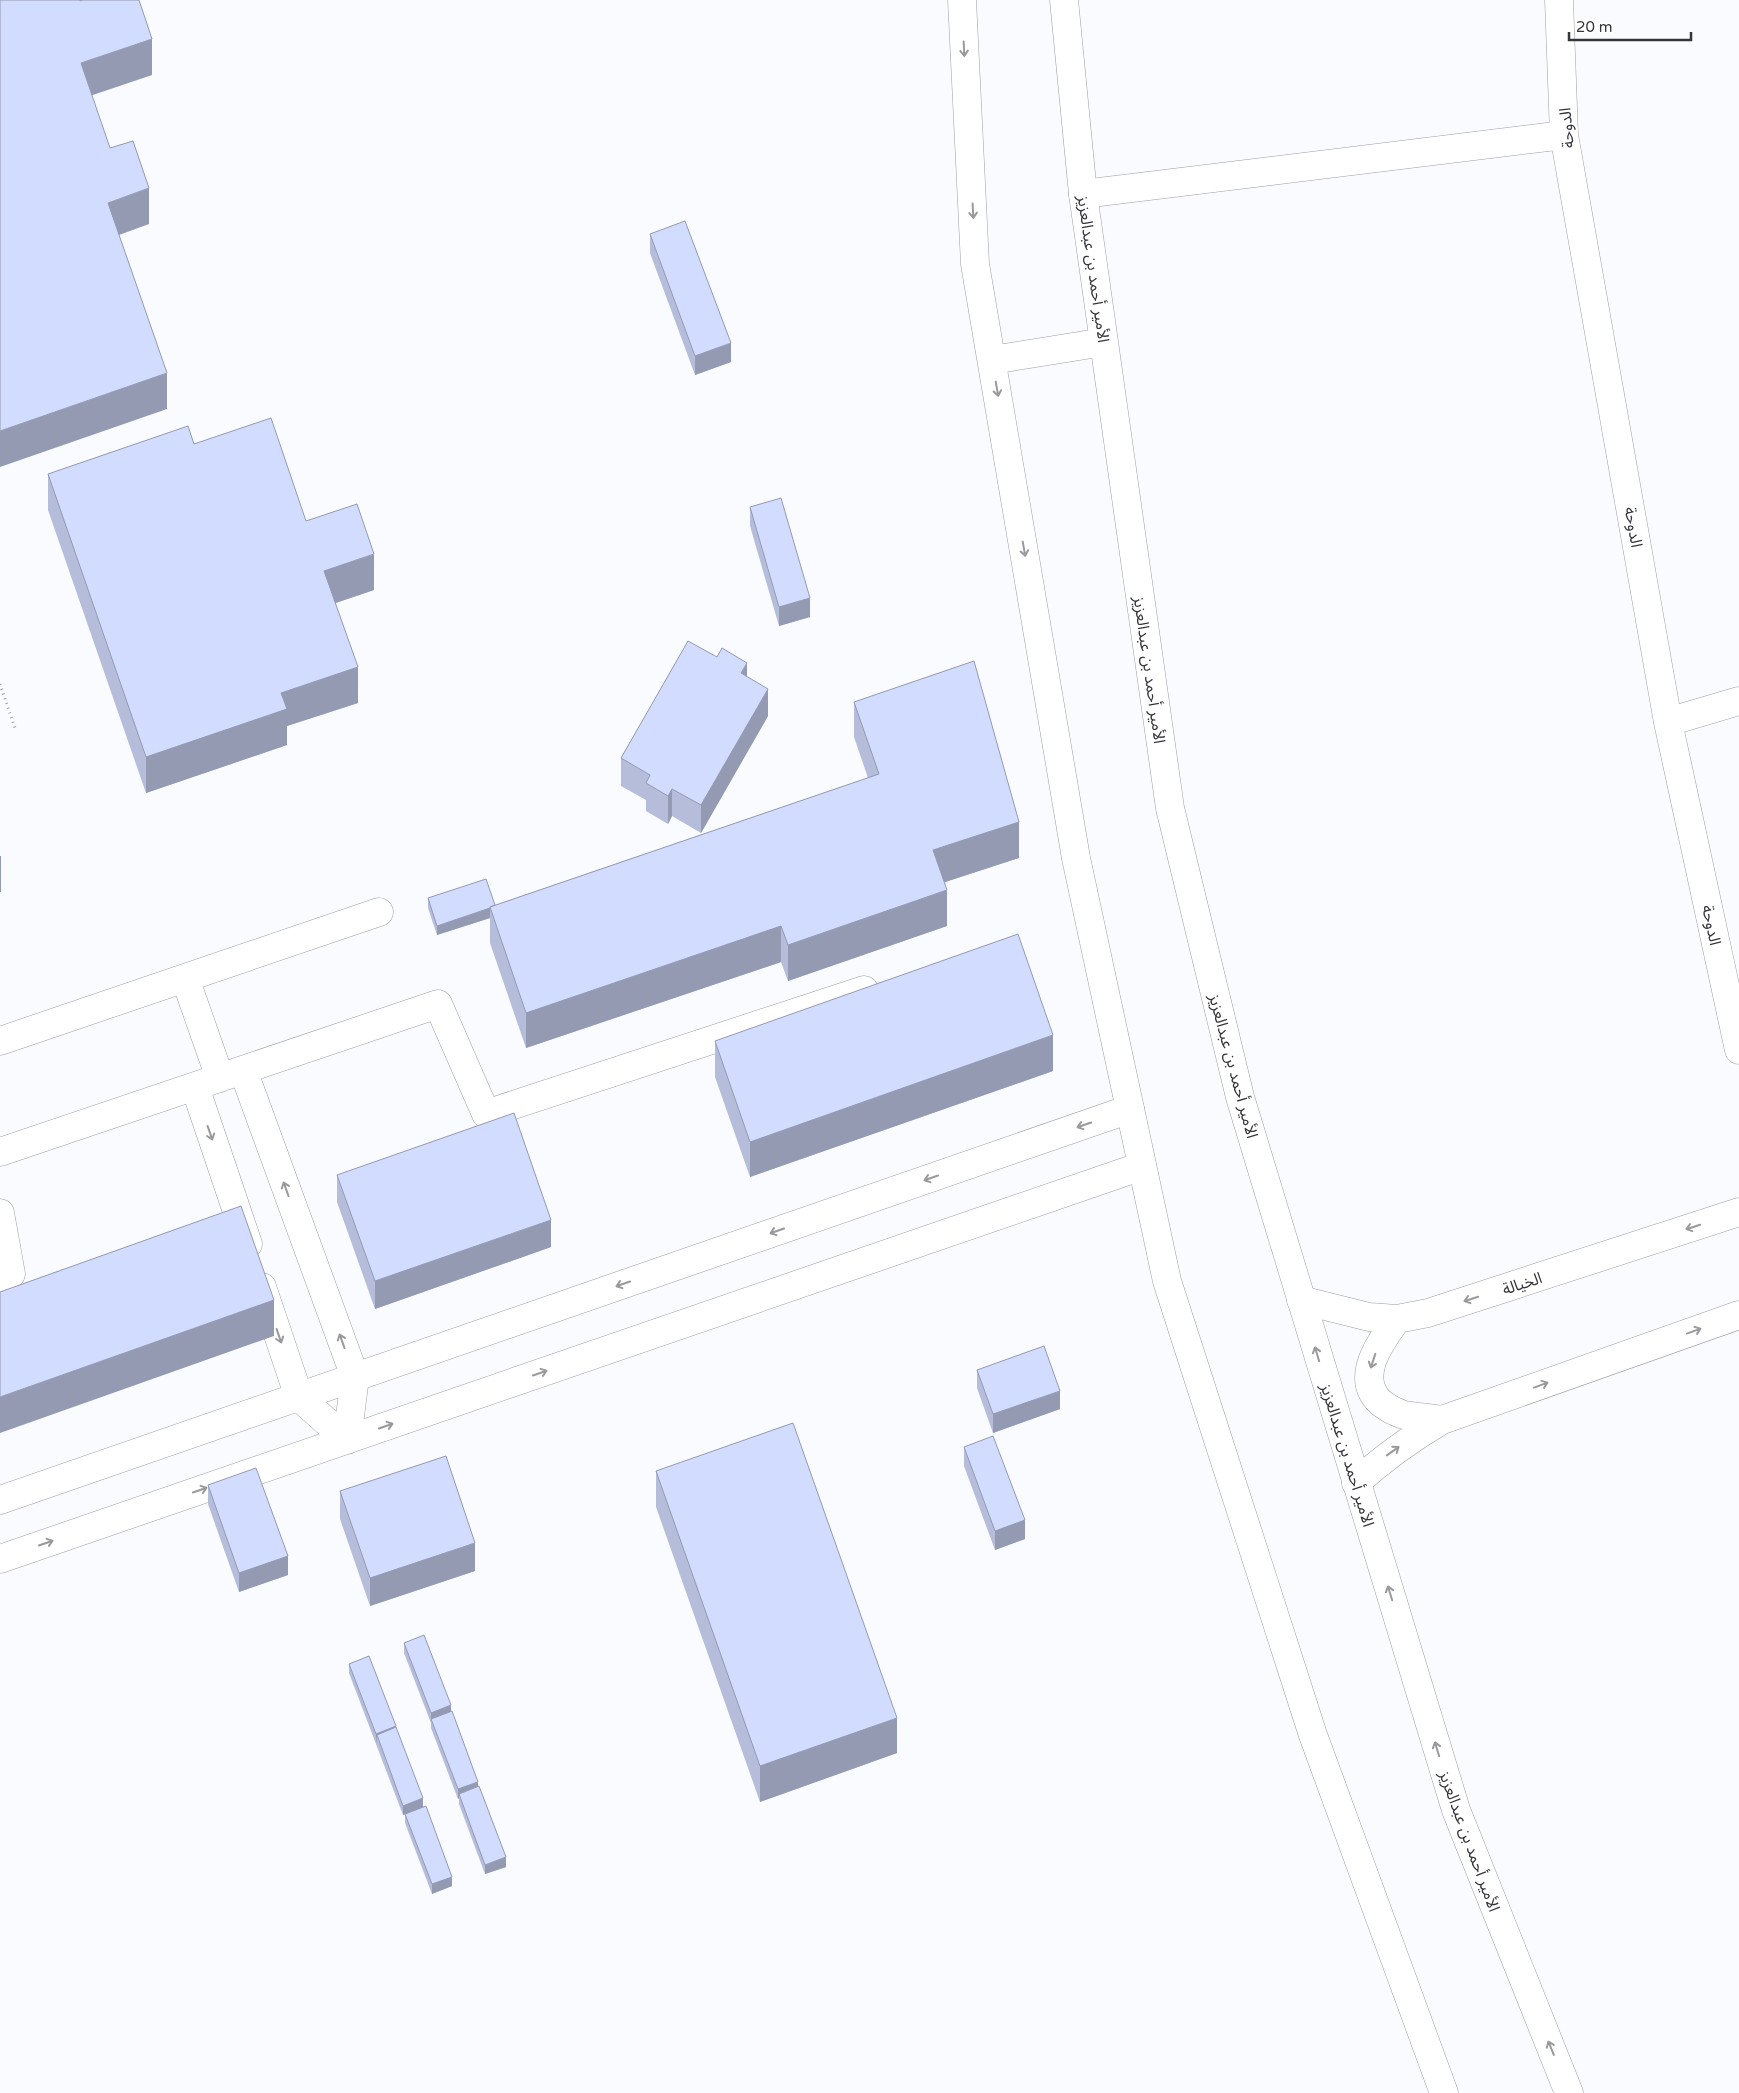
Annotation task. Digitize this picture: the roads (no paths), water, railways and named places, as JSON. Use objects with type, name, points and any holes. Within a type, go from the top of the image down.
[{"type":"street","points":[[962,0],[975,264],[1076,858],[1167,1281],[1312,1735],[1444,2093]]},
{"type":"street","name":"الأمير أحمد بن عبدالعزيز","points":[[1064,0],[1083,194],[1170,808],[1240,1098],[1456,1810],[1569,2093]]},
{"type":"street","name":"الدوحة","points":[[1559,0],[1564,135],[1668,722],[1739,1050]]},
{"type":"street","points":[[1083,194],[1564,135]]},
{"type":"street","points":[[992,360],[1104,342]]},
{"type":"street","points":[[1668,722],[1739,701]]},
{"type":"street","points":[[0,1041],[379,912]]},
{"type":"street","points":[[185,978],[232,1074],[355,1377],[347,1440]]},
{"type":"street","points":[[0,1152],[438,1004],[486,1114],[890,981]]},
{"type":"street","points":[[195,1086],[299,1397],[347,1440]]},
{"type":"street","points":[[0,1500],[1130,1109]]},
{"type":"street","points":[[0,1559],[1142,1166]]},
{"type":"street","name":"الخيالة","points":[[1301,1300],[1368,1316],[1397,1318],[1428,1313],[1739,1212]]},
{"type":"street","points":[[0,1213],[11,1274],[0,1278]]},
{"type":"street","points":[[1356,1482],[1392,1451],[1442,1420],[1739,1315]]},
{"type":"street","points":[[1397,1318],[1382,1340],[1372,1360],[1368,1380],[1375,1397],[1386,1407],[1402,1414],[1442,1420]]}]
